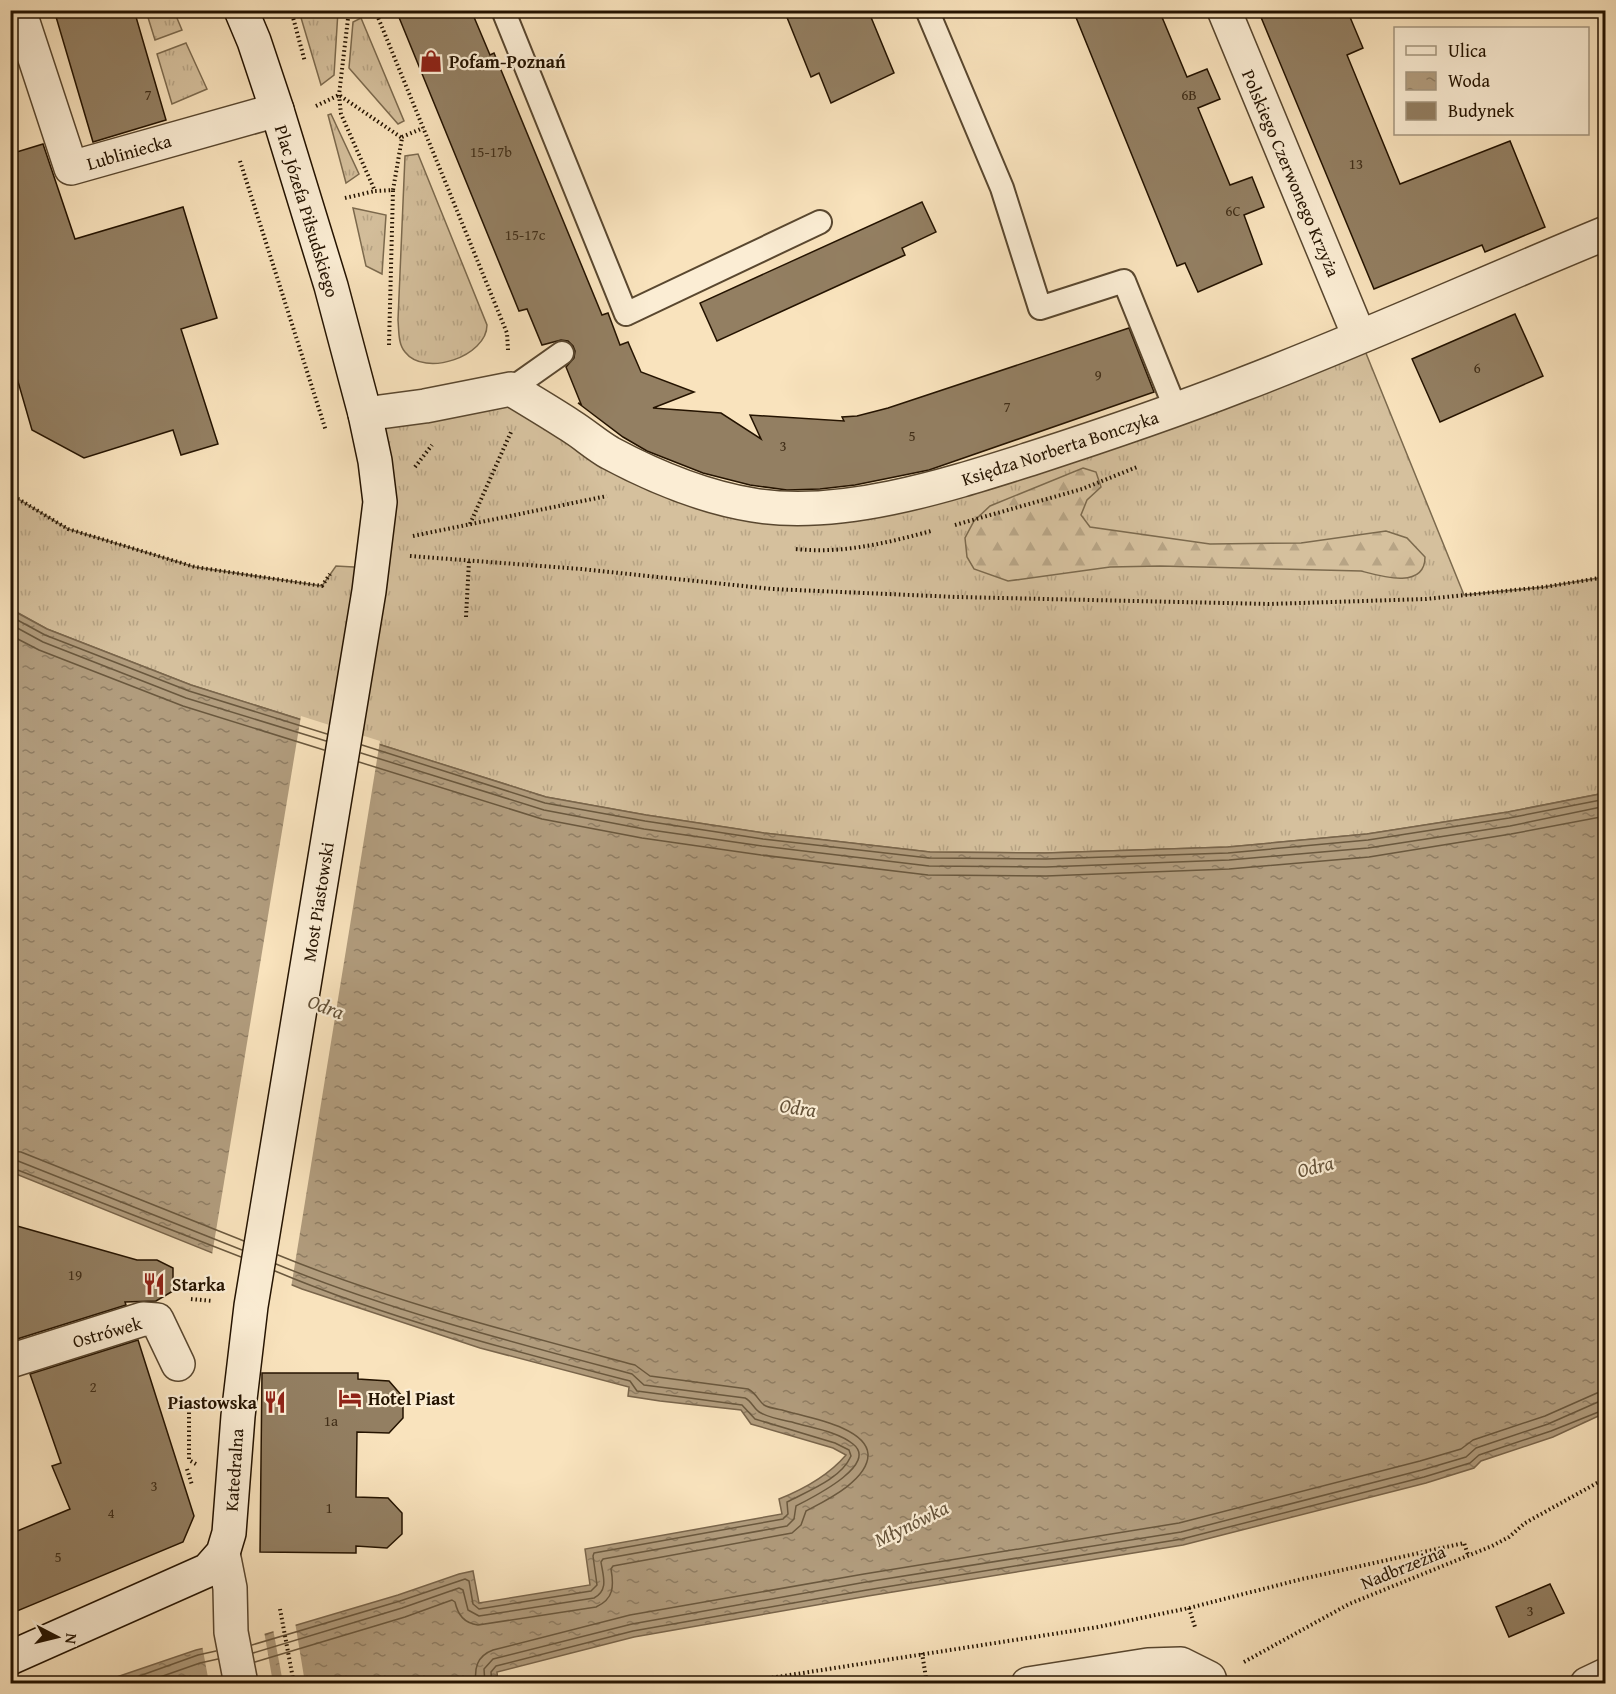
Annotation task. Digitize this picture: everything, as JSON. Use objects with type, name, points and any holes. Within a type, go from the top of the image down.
[{"type":"street","name":"Lubliniecka","points":[[19,10],[71,168],[277,110]]},
{"type":"street","name":"Plac Józefa Piłsudskiego","points":[[241,10],[277,110],[331,286],[365,414],[375,461],[387,566]]},
{"type":"street","name":"Polskiego Czerwonego Krzyża","points":[[1224,10],[1359,336]]},
{"type":"street","name":"Księdza Norberta Bonczyka","points":[[511,389],[573,427],[607,452],[679,484],[754,505],[792,508],[828,507],[866,502],[969,478],[1176,410],[1253,381],[1605,233]]},
{"type":"street","points":[[365,414],[425,406],[511,389]]},
{"type":"street","name":"Most Piastowski","points":[[236,1304],[387,566]]},
{"type":"street","name":"Katedralna","points":[[236,1304],[238,1416],[233,1503],[229,1533],[223,1553],[230,1588],[231,1632],[241,1683]]},
{"type":"street","name":"Ostrówek","points":[[10,1360],[143,1319],[157,1320],[184,1377]]},
{"type":"street","points":[[10,1658],[207,1570],[223,1553]]},
{"type":"street","points":[[1028,1683],[1148,1665],[1181,1664],[1210,1681]]},
{"type":"street","points":[[1587,1683],[1605,1676]]},
{"type":"lane","points":[[503,10],[619,318],[820,222]]},
{"type":"lane","points":[[927,10],[1002,188],[1040,308],[1124,281],[1176,410]]},
{"type":"lane","points":[[511,389],[562,353]]},
{"type":"path","points":[[349,10],[339,95],[340,114],[375,191]]},
{"type":"path","points":[[375,10],[507,333],[511,389]]},
{"type":"path","points":[[316,106],[339,95]]},
{"type":"path","points":[[339,95],[402,138]]},
{"type":"path","points":[[228,123],[328,439]]},
{"type":"path","points":[[402,138],[423,128]]},
{"type":"path","points":[[389,350],[393,190],[402,138]]},
{"type":"path","points":[[341,199],[375,191],[393,190]]},
{"type":"path","points":[[470,524],[511,432]]},
{"type":"path","points":[[10,494],[68,529],[195,567],[322,586],[336,566]]},
{"type":"path","points":[[412,536],[607,496]]},
{"type":"path","points":[[387,566],[409,556],[581,569],[772,589],[957,597],[1269,604],[1426,599],[1544,587],[1605,577]]},
{"type":"path","points":[[466,617],[469,561]]},
{"type":"path","points":[[181,1299],[236,1304]]},
{"type":"path","points":[[184,1377],[189,1460],[195,1465],[202,1462]]},
{"type":"path","points":[[187,1469],[193,1488]]},
{"type":"path","name":"Nadbrzeżna","points":[[1210,1681],[1349,1604],[1509,1537],[1525,1523],[1605,1478]]},
{"type":"path","points":[[732,1683],[1121,1622],[1464,1543],[1468,1555]]},
{"type":"path","points":[[280,1609],[294,1683]]},
{"type":"path","points":[[922,1653],[927,1683]]},
{"type":"green space","points":[[146,11],[174,11],[182,30],[155,40]]},
{"type":"green space","points":[[299,11],[338,11],[334,75],[321,85]]},
{"type":"green space","points":[[361,18],[404,121],[398,124],[349,68],[353,22]]},
{"type":"green space","points":[[186,43],[207,89],[172,104],[157,54]]},
{"type":"green space","points":[[331,114],[359,174],[346,183],[328,115]]},
{"type":"green space","points":[[418,154],[487,325],[484,336],[477,346],[454,360],[440,363],[414,360],[403,349],[399,337],[405,156]]},
{"type":"green space","points":[[353,208],[386,215],[382,274],[366,266]]},
{"type":"green space","points":[[1359,336],[1464,595],[1544,587],[1605,577],[1605,793],[1508,812],[1367,834],[1228,847],[1045,853],[930,852],[764,833],[546,797],[191,685],[47,629],[11,609],[10,494],[68,529],[195,567],[322,586],[336,566],[372,568],[365,414],[511,389],[644,469],[828,507]]},
{"type":"green space","points":[[1083,468],[1096,472],[1101,487],[1087,500],[1081,515],[1090,527],[1210,544],[1301,543],[1386,531],[1407,538],[1425,557],[1423,567],[1418,574],[1400,578],[1361,571],[1110,567],[1008,581],[974,569],[967,557],[965,538],[974,521],[990,506]]},
{"type":"water","points":[[10,609],[47,629],[191,685],[546,797],[764,833],[930,852],[1045,853],[1228,847],[1367,834],[1508,812],[1605,793],[1605,1413],[1553,1437],[1481,1461],[1474,1468],[1426,1483],[1183,1545],[634,1637],[497,1672],[498,1683],[99,1683],[196,1650],[263,1635],[473,1571],[479,1603],[590,1585],[585,1549],[782,1514],[779,1499],[816,1481],[846,1455],[833,1448],[751,1424],[741,1410],[628,1396],[629,1387],[480,1348],[302,1289],[11,1172]]},
{"type":"pier","points":[[301,716],[380,741],[291,1288],[212,1255]]},
{"type":"pier","points":[[295,1622],[305,1683],[283,1683],[273,1629]]},
{"type":"pier","points":[[264,1631],[273,1683],[209,1683],[202,1645],[242,1639]]},
{"type":"building","points":[[54,10],[134,10],[166,120],[93,142]]},
{"type":"building","points":[[396,10],[471,10],[490,55],[494,53],[602,315],[608,313],[620,345],[628,342],[641,372],[694,392],[653,408],[721,413],[761,439],[750,415],[844,421],[842,417],[857,416],[888,408],[1129,328],[1154,392],[929,470],[855,485],[787,490],[750,485],[703,473],[647,451],[623,437],[578,403],[581,404],[566,367],[574,358],[573,346],[568,341],[561,340],[542,345],[527,309],[519,311]]},
{"type":"building","points":[[784,10],[868,10],[894,73],[831,103],[819,73],[811,77]]},
{"type":"building","points":[[1073,10],[1159,10],[1187,77],[1207,69],[1220,99],[1198,108],[1230,185],[1252,177],[1264,207],[1244,215],[1262,264],[1198,292],[1185,263],[1177,266]]},
{"type":"building","points":[[1258,10],[1347,10],[1363,48],[1347,55],[1400,184],[1510,141],[1545,227],[1485,252],[1482,245],[1374,289]]},
{"type":"building","points":[[43,144],[75,239],[183,207],[217,318],[181,329],[218,444],[181,455],[173,430],[84,458],[32,430],[10,354],[10,154]]},
{"type":"building","points":[[922,202],[936,232],[902,248],[905,255],[717,341],[700,303]]},
{"type":"building","points":[[1515,314],[1543,376],[1440,422],[1412,359]]},
{"type":"building","points":[[10,1224],[137,1260],[157,1260],[173,1268],[173,1291],[156,1301],[125,1302],[126,1305],[17,1339],[10,1322]]},
{"type":"building","points":[[138,1340],[194,1516],[183,1542],[10,1614],[10,1534],[70,1509],[52,1466],[61,1463],[30,1374]]},
{"type":"building","points":[[262,1373],[358,1373],[358,1379],[389,1381],[403,1397],[403,1418],[389,1433],[357,1432],[356,1497],[388,1498],[402,1513],[402,1534],[387,1548],[356,1546],[356,1553],[260,1552]]},
{"type":"building","points":[[1550,1584],[1564,1613],[1509,1637],[1496,1607]]},
{"type":"place","name":"Pofam-Poznań","points":[[431,61]]},
{"type":"place","name":"Starka","points":[[154,1284]]},
{"type":"place","name":"Hotel Piast","points":[[350,1398]]},
{"type":"place","name":"Piastowska","points":[[275,1402]]},
{"type":"water label","name":"Odra","points":[[326,1006]]},
{"type":"water label","name":"Odra","points":[[798,1107]]},
{"type":"water label","name":"Odra","points":[[1315,1166]]},
{"type":"water label","name":"Młynówka","points":[[911,1523]]}]
